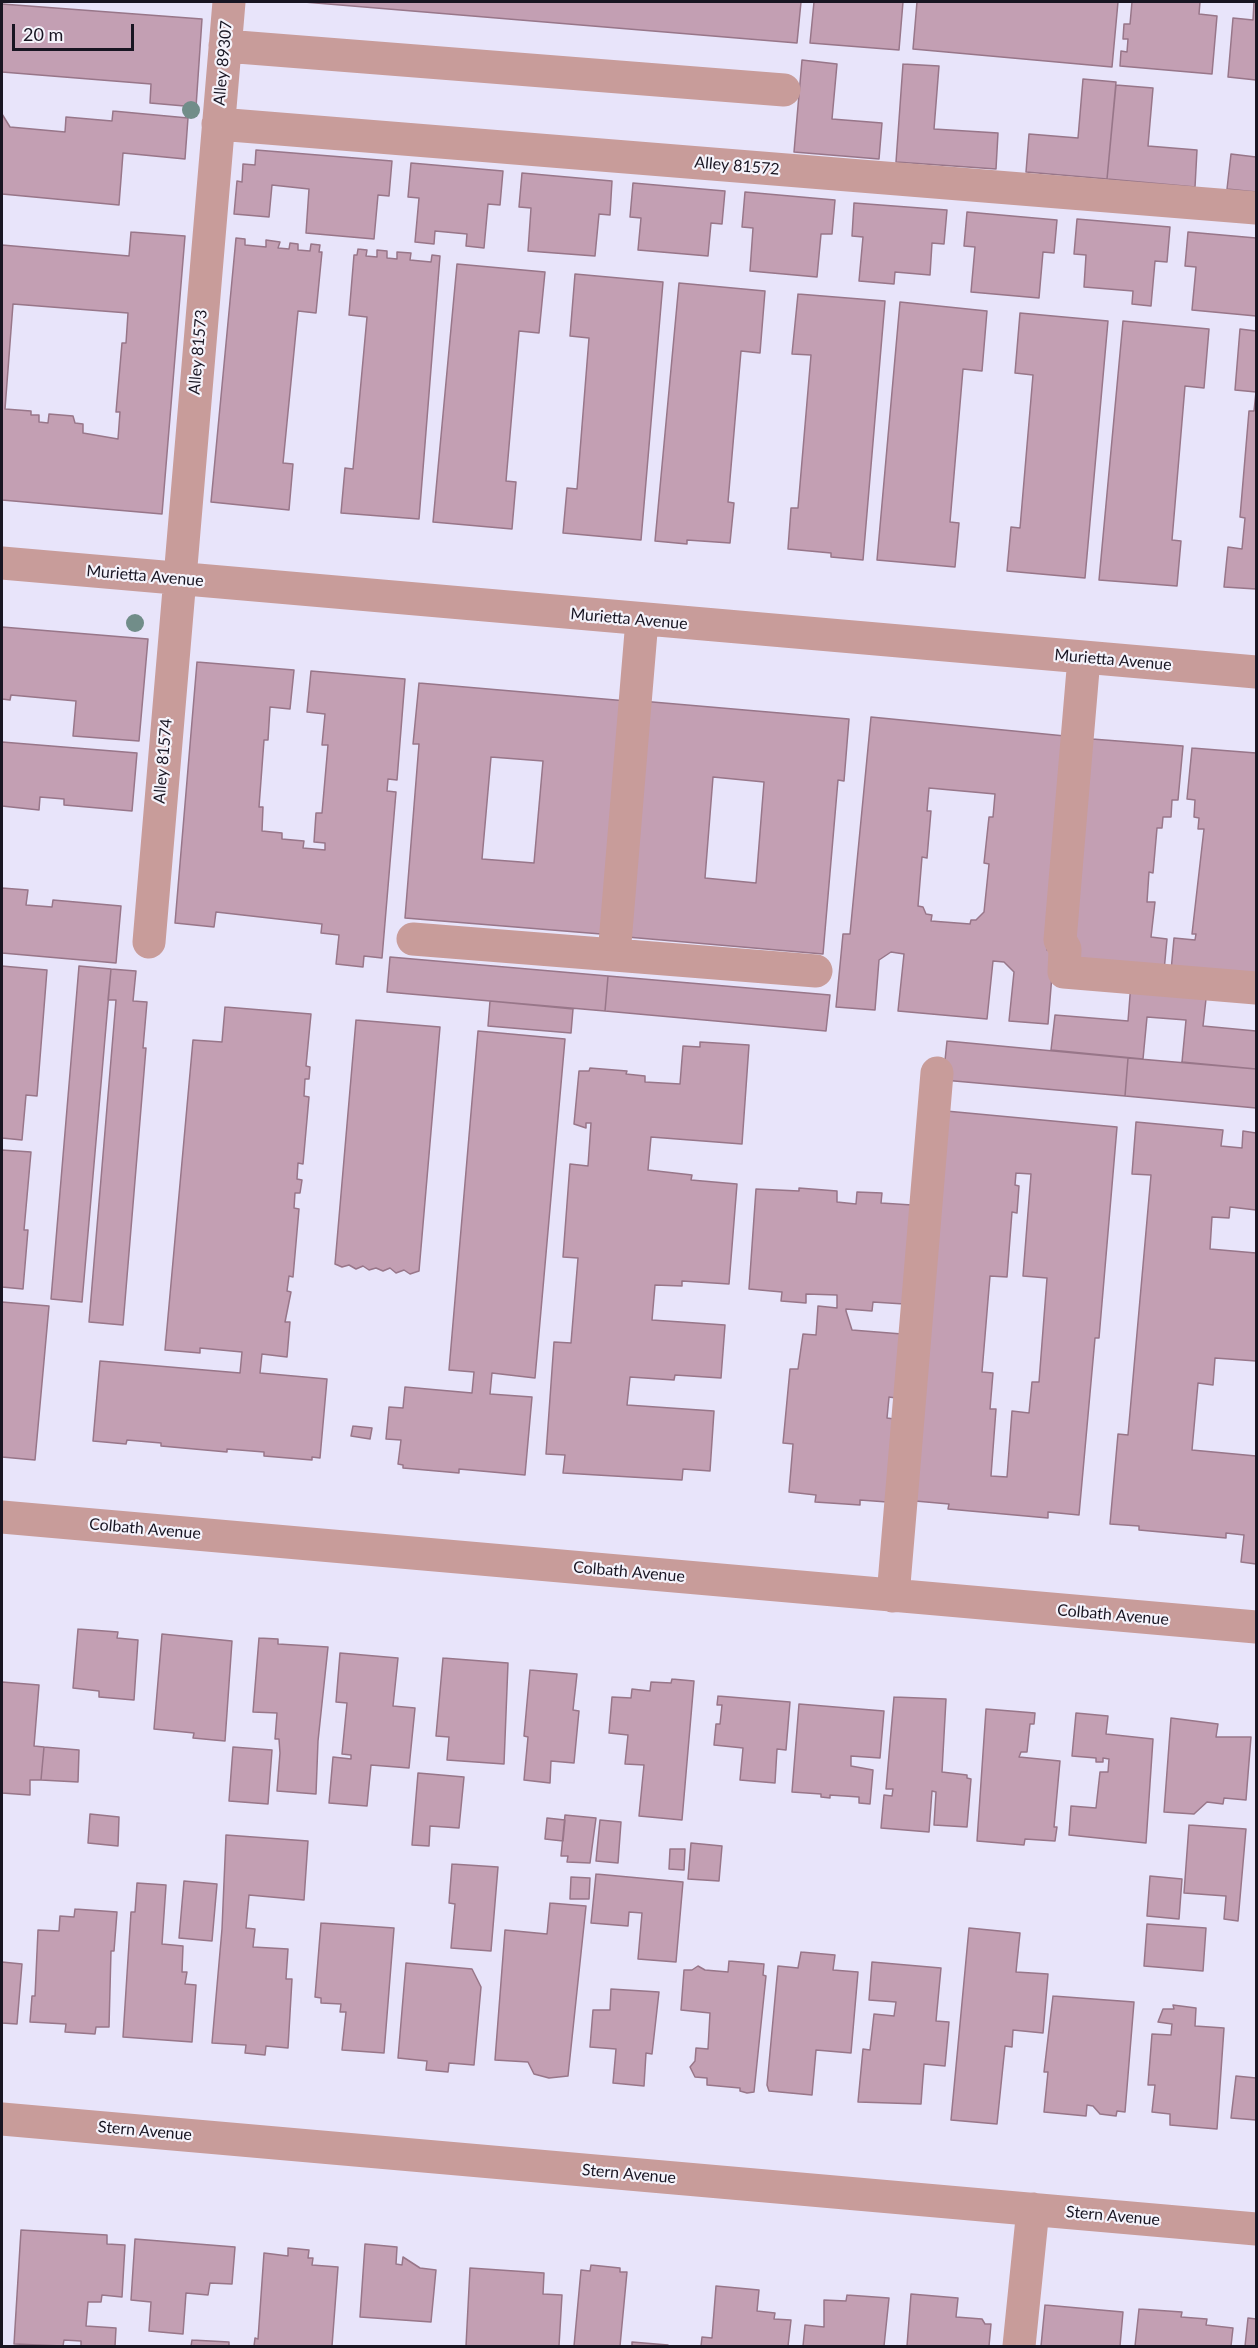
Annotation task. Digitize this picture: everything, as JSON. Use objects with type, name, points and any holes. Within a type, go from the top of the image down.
[{"type":"street","name":"Alley 89307","points":[[218,124],[229,2]]},
{"type":"street","points":[[225,46],[784,90]]},
{"type":"street","name":"Alley 81572","points":[[218,124],[1257,208]]},
{"type":"street","name":"Alley 81573","points":[[178,579],[218,124]]},
{"type":"street","name":"Murietta Avenue","points":[[2,563],[1257,672]]},
{"type":"street","name":"Alley 81574","points":[[148,942],[178,579]]},
{"type":"street","points":[[614,955],[642,620]]},
{"type":"street","points":[[1084,658],[1060,940],[1065,949],[1064,972],[1257,988]]},
{"type":"street","points":[[413,939],[816,971]]},
{"type":"street","points":[[893,1596],[937,1073]]},
{"type":"street","name":"Colbath Avenue","points":[[2,1517],[1257,1627]]},
{"type":"street","name":"Stern Avenue","points":[[2,2119],[1257,2229]]},
{"type":"street","points":[[1019,2346],[1033,2209]]},
{"type":"building","points":[[304,2],[801,2],[797,43]]},
{"type":"building","points":[[814,2],[903,2],[899,50],[810,43]]},
{"type":"building","points":[[917,2],[1118,2],[1112,67],[913,49]]},
{"type":"building","points":[[1132,2],[1200,2],[1199,14],[1217,16],[1212,74],[1120,66],[1121,51],[1127,52],[1128,39],[1123,39],[1124,24],[1130,24]]},
{"type":"building","points":[[1254,2],[1256,2],[1256,80],[1228,77],[1233,18],[1253,20]]},
{"type":"building","points":[[2,4],[202,19],[196,107],[150,103],[151,84],[2,72]]},
{"type":"building","points":[[802,60],[837,64],[832,119],[882,123],[879,159],[794,152]]},
{"type":"building","points":[[903,64],[939,66],[934,129],[998,133],[996,169],[896,162]]},
{"type":"building","points":[[1083,79],[1116,82],[1107,179],[1026,172],[1029,134],[1078,138]]},
{"type":"building","points":[[1116,85],[1153,88],[1148,146],[1197,150],[1195,187],[1107,179]]},
{"type":"building","points":[[113,111],[188,118],[185,159],[123,153],[119,205],[2,194],[2,114],[10,127],[65,132],[66,117],[112,121]]},
{"type":"building","points":[[256,150],[392,161],[389,196],[378,195],[374,239],[306,233],[309,189],[272,185],[269,217],[234,214],[237,181],[242,182],[243,164],[255,165]]},
{"type":"building","points":[[1231,154],[1256,157],[1256,192],[1227,189]]},
{"type":"building","points":[[411,163],[503,171],[500,205],[488,204],[484,248],[466,246],[467,234],[435,231],[434,244],[415,242],[419,198],[408,197]]},
{"type":"building","points":[[522,173],[612,181],[610,215],[599,214],[595,256],[528,251],[531,208],[519,207]]},
{"type":"building","points":[[633,183],[725,191],[722,224],[711,223],[708,256],[638,250],[641,218],[630,217]]},
{"type":"building","points":[[745,192],[835,200],[832,234],[821,234],[817,277],[750,271],[753,228],[742,227]]},
{"type":"building","points":[[854,203],[947,210],[944,244],[932,243],[930,275],[895,272],[894,284],[859,281],[863,237],[852,236]]},
{"type":"building","points":[[967,212],[1057,220],[1054,253],[1043,252],[1039,298],[971,292],[975,247],[964,246]]},
{"type":"building","points":[[1077,219],[1170,227],[1167,262],[1155,261],[1151,306],[1132,304],[1133,291],[1084,287],[1086,255],[1074,254]]},
{"type":"building","points":[[131,232],[185,236],[162,514],[2,500],[2,245],[129,256]],"holes":[[[13,304],[128,313],[126,343],[122,343],[116,412],[120,412],[118,439],[83,433],[83,424],[75,423],[73,416],[49,414],[48,423],[39,422],[39,415],[31,415],[31,411],[5,409]]]},
{"type":"building","points":[[1188,232],[1256,238],[1256,316],[1192,310],[1196,267],[1185,266]]},
{"type":"building","points":[[236,238],[245,239],[245,245],[266,247],[266,240],[280,242],[278,248],[289,249],[290,243],[298,244],[298,250],[310,251],[311,244],[320,245],[319,252],[322,252],[316,313],[298,311],[283,463],[293,464],[289,510],[211,502]]},
{"type":"building","points":[[358,249],[367,250],[366,256],[377,257],[377,250],[387,251],[387,258],[397,259],[397,252],[411,253],[410,260],[431,262],[432,255],[440,256],[419,519],[341,513],[345,468],[353,469],[367,317],[349,315],[354,255],[357,255]]},
{"type":"building","points":[[457,264],[545,272],[539,333],[519,331],[506,481],[516,482],[512,529],[433,522]]},
{"type":"building","points":[[575,274],[663,282],[641,540],[563,533],[567,488],[577,489],[589,338],[570,336]]},
{"type":"building","points":[[679,283],[765,291],[760,353],[741,351],[728,502],[734,503],[730,543],[687,540],[687,544],[655,541]]},
{"type":"building","points":[[798,294],[885,301],[863,560],[831,557],[831,553],[788,549],[791,508],[798,508],[811,355],[792,354]]},
{"type":"building","points":[[900,302],[987,311],[982,371],[963,369],[950,522],[959,523],[955,567],[877,560]]},
{"type":"building","points":[[1020,313],[1108,321],[1085,578],[1007,571],[1011,527],[1020,528],[1033,375],[1015,373]]},
{"type":"building","points":[[1123,321],[1209,329],[1204,388],[1185,386],[1172,540],[1181,541],[1177,586],[1099,580]]},
{"type":"building","points":[[1240,329],[1256,331],[1256,392],[1235,390]]},
{"type":"building","points":[[1256,392],[1256,589],[1224,587],[1228,547],[1242,549],[1245,518],[1240,517],[1249,411],[1254,411]]},
{"type":"building","points":[[2,627],[148,639],[139,741],[73,736],[76,701],[11,695],[10,700],[2,699]]},
{"type":"building","points":[[197,662],[294,670],[290,709],[270,707],[268,740],[264,740],[259,807],[263,807],[262,831],[282,833],[282,839],[304,841],[303,848],[325,850],[325,843],[314,842],[316,813],[322,813],[328,745],[322,745],[325,714],[307,712],[311,671],[405,679],[397,780],[388,779],[387,791],[396,792],[382,958],[364,956],[363,967],[336,964],[339,935],[321,933],[322,924],[216,912],[214,927],[175,923]]},
{"type":"building","points":[[419,683],[627,701],[601,934],[405,918],[419,744],[413,744]],"holes":[[[491,757],[543,761],[534,863],[482,859]]]},
{"type":"building","points":[[641,701],[849,719],[844,781],[838,780],[823,954],[627,937]],"holes":[[[713,777],[764,782],[756,883],[705,878]]]},
{"type":"building","points":[[871,717],[1065,736],[1047,950],[1054,951],[1048,1024],[1009,1021],[1014,972],[1004,962],[993,961],[987,1019],[898,1011],[904,954],[891,952],[879,960],[875,1010],[836,1007],[843,934],[850,934]],"holes":[[[929,788],[995,794],[993,817],[989,817],[984,863],[989,864],[984,912],[976,920],[971,920],[970,924],[931,921],[932,915],[926,914],[923,907],[918,906],[922,857],[927,858],[931,811],[927,811]]]},
{"type":"building","points":[[1092,739],[1183,746],[1178,800],[1172,800],[1171,817],[1163,817],[1162,828],[1157,828],[1153,873],[1149,872],[1147,902],[1155,902],[1151,937],[1167,939],[1164,971],[1072,966]]},
{"type":"building","points":[[2,742],[137,753],[132,811],[64,805],[64,799],[40,797],[39,810],[2,806]]},
{"type":"building","points":[[1192,748],[1256,753],[1256,978],[1171,971],[1174,938],[1195,940],[1196,934],[1192,934],[1204,829],[1198,829],[1199,818],[1194,817],[1195,800],[1187,799]]},
{"type":"building","points":[[2,888],[28,890],[26,905],[52,907],[53,900],[121,906],[116,963],[2,953]]},
{"type":"building","points":[[390,957],[608,976],[605,1011],[387,992]]},
{"type":"building","points":[[2,966],[47,970],[37,1096],[26,1095],[22,1140],[2,1138]]},
{"type":"building","points":[[79,966],[111,969],[82,1302],[51,1299]]},
{"type":"building","points":[[111,969],[136,971],[133,1001],[147,1002],[143,1048],[146,1048],[123,1325],[89,1322],[116,1000],[108,1000]]},
{"type":"building","points":[[608,976],[830,995],[826,1031],[605,1011]]},
{"type":"building","points":[[1131,983],[1207,990],[1203,1026],[1256,1031],[1256,1069],[1182,1062],[1186,1020],[1147,1017],[1143,1059],[1051,1050],[1055,1015],[1128,1021]]},
{"type":"building","points":[[490,1001],[573,1009],[571,1033],[488,1026]]},
{"type":"building","points":[[225,1007],[311,1014],[306,1066],[310,1067],[309,1079],[305,1079],[304,1096],[309,1097],[303,1164],[298,1163],[297,1179],[302,1180],[300,1193],[295,1193],[294,1208],[299,1209],[293,1277],[289,1276],[287,1291],[291,1292],[285,1322],[290,1322],[287,1357],[262,1354],[260,1373],[327,1379],[320,1458],[312,1457],[312,1460],[264,1456],[264,1452],[227,1449],[227,1452],[161,1446],[161,1443],[127,1440],[126,1444],[93,1441],[100,1361],[240,1373],[242,1352],[200,1348],[200,1353],[165,1350],[193,1040],[222,1042]]},
{"type":"building","points":[[356,1020],[440,1027],[419,1271],[410,1274],[404,1270],[396,1273],[390,1268],[383,1271],[376,1268],[369,1270],[363,1266],[356,1269],[349,1265],[342,1267],[335,1264]]},
{"type":"building","points":[[478,1031],[565,1039],[535,1378],[492,1373],[490,1394],[532,1397],[525,1475],[459,1469],[459,1473],[403,1468],[403,1465],[398,1464],[401,1440],[386,1439],[389,1407],[403,1408],[405,1387],[472,1393],[474,1372],[449,1370]]},
{"type":"building","points":[[947,1041],[1128,1058],[1125,1096],[943,1080]]},
{"type":"building","points":[[700,1042],[749,1045],[742,1144],[651,1137],[648,1170],[692,1175],[691,1180],[737,1184],[729,1284],[682,1281],[682,1286],[655,1285],[652,1320],[725,1325],[721,1378],[675,1375],[674,1380],[630,1377],[627,1405],[714,1411],[710,1471],[683,1469],[682,1480],[563,1473],[565,1455],[546,1454],[554,1342],[571,1343],[578,1258],[563,1257],[570,1164],[588,1166],[591,1123],[586,1123],[586,1128],[574,1124],[579,1071],[589,1071],[590,1068],[627,1071],[626,1074],[645,1076],[645,1082],[680,1084],[683,1046],[700,1047]]},
{"type":"building","points":[[1128,1058],[1256,1069],[1256,1108],[1125,1096]]},
{"type":"building","points":[[946,1111],[1117,1127],[1099,1338],[1095,1338],[1079,1515],[1048,1512],[1048,1518],[948,1509],[949,1504],[915,1501]],"holes":[[[1016,1173],[1031,1174],[1023,1276],[1047,1278],[1039,1382],[1032,1382],[1029,1413],[1012,1411],[1007,1477],[991,1476],[996,1409],[990,1409],[993,1373],[982,1372],[990,1276],[1007,1277],[1012,1212],[1017,1213],[1019,1186],[1015,1185]]]},
{"type":"building","points":[[1136,1122],[1223,1130],[1221,1146],[1242,1148],[1243,1131],[1256,1133],[1256,1210],[1230,1207],[1229,1218],[1212,1217],[1210,1249],[1256,1253],[1256,1361],[1215,1358],[1213,1385],[1198,1383],[1192,1450],[1256,1456],[1256,1564],[1241,1562],[1244,1535],[1226,1533],[1226,1538],[1139,1530],[1139,1526],[1110,1524],[1118,1434],[1128,1435],[1151,1175],[1132,1174]]},
{"type":"building","points":[[2,1150],[31,1152],[24,1230],[28,1230],[23,1289],[2,1287]]},
{"type":"building","points":[[799,1188],[837,1191],[837,1202],[856,1204],[857,1192],[882,1193],[881,1203],[912,1205],[904,1304],[873,1302],[872,1311],[846,1309],[852,1330],[902,1334],[896,1398],[889,1397],[887,1418],[894,1419],[887,1502],[860,1500],[860,1505],[815,1502],[816,1495],[789,1492],[793,1444],[783,1443],[790,1369],[798,1369],[803,1334],[816,1335],[818,1306],[837,1308],[837,1295],[806,1294],[806,1303],[781,1301],[782,1292],[749,1289],[756,1189],[799,1191]]},
{"type":"building","points":[[2,1302],[49,1306],[35,1460],[2,1457]]},
{"type":"building","points":[[353,1426],[372,1428],[370,1439],[351,1436]]},
{"type":"building","points":[[78,1629],[118,1632],[117,1638],[138,1640],[134,1700],[99,1697],[99,1691],[73,1688]]},
{"type":"building","points":[[162,1634],[232,1641],[225,1741],[193,1738],[194,1733],[154,1729]]},
{"type":"building","points":[[259,1638],[278,1639],[278,1644],[328,1647],[318,1741],[316,1794],[277,1791],[280,1753],[279,1739],[275,1739],[277,1713],[253,1712]]},
{"type":"building","points":[[340,1653],[398,1658],[393,1706],[415,1708],[409,1768],[371,1765],[367,1806],[329,1803],[333,1757],[351,1759],[351,1755],[342,1754],[347,1703],[336,1702]]},
{"type":"building","points":[[443,1658],[508,1663],[504,1764],[447,1760],[449,1737],[436,1736]]},
{"type":"building","points":[[530,1670],[577,1674],[573,1710],[579,1711],[574,1763],[551,1761],[550,1783],[524,1780],[528,1737],[524,1736]]},
{"type":"building","points":[[672,1679],[694,1681],[682,1820],[639,1816],[644,1765],[625,1764],[628,1735],[609,1733],[612,1697],[631,1698],[632,1689],[650,1691],[651,1682],[671,1683]]},
{"type":"building","points":[[2,1682],[39,1685],[34,1746],[44,1747],[41,1780],[30,1780],[30,1795],[2,1793]]},
{"type":"building","points":[[718,1696],[790,1702],[786,1750],[777,1749],[775,1783],[740,1780],[743,1748],[714,1745],[716,1724],[720,1724],[722,1705],[717,1705]]},
{"type":"building","points":[[894,1697],[946,1699],[942,1772],[967,1775],[967,1778],[971,1779],[967,1827],[934,1825],[936,1792],[932,1791],[929,1832],[881,1828],[884,1795],[892,1796],[893,1789],[886,1789]]},
{"type":"building","points":[[799,1704],[884,1711],[880,1758],[851,1756],[851,1766],[873,1770],[870,1804],[859,1803],[859,1797],[830,1795],[830,1798],[821,1797],[821,1794],[792,1792]]},
{"type":"building","points":[[986,1709],[1035,1713],[1034,1724],[1030,1724],[1027,1752],[1021,1752],[1019,1757],[1060,1761],[1054,1827],[1057,1827],[1055,1841],[1025,1839],[1024,1845],[977,1841]]},
{"type":"building","points":[[1076,1713],[1108,1716],[1106,1734],[1153,1739],[1146,1843],[1069,1835],[1071,1806],[1096,1808],[1100,1772],[1108,1772],[1109,1759],[1103,1758],[1103,1762],[1096,1762],[1096,1758],[1072,1756]]},
{"type":"building","points":[[1171,1718],[1218,1724],[1216,1737],[1251,1737],[1246,1800],[1224,1798],[1223,1804],[1207,1802],[1194,1814],[1164,1812]]},
{"type":"building","points":[[44,1747],[79,1750],[78,1782],[41,1780]]},
{"type":"building","points":[[233,1747],[272,1750],[268,1804],[229,1801]]},
{"type":"building","points":[[418,1773],[464,1777],[459,1828],[430,1826],[429,1846],[412,1845]]},
{"type":"building","points":[[90,1814],[119,1817],[118,1846],[88,1843]]},
{"type":"building","points":[[565,1815],[596,1818],[590,1863],[567,1862],[568,1856],[561,1856]]},
{"type":"building","points":[[547,1818],[565,1820],[563,1841],[545,1839]]},
{"type":"building","points":[[600,1820],[621,1822],[618,1863],[596,1861]]},
{"type":"building","points":[[1189,1825],[1246,1829],[1238,1921],[1224,1919],[1226,1896],[1184,1893]]},
{"type":"building","points":[[226,1835],[308,1841],[304,1900],[249,1895],[246,1928],[255,1929],[253,1947],[288,1949],[286,1979],[292,1979],[288,2048],[266,2046],[265,2055],[245,2053],[246,2045],[212,2043],[222,1929]]},
{"type":"building","points":[[691,1843],[722,1846],[719,1881],[688,1879]]},
{"type":"building","points":[[670,1849],[685,1849],[684,1870],[669,1869]]},
{"type":"building","points":[[452,1864],[498,1867],[491,1951],[451,1948],[455,1904],[449,1903]]},
{"type":"building","points":[[596,1874],[683,1882],[676,1962],[638,1959],[642,1913],[629,1912],[628,1926],[591,1923]]},
{"type":"building","points":[[1150,1876],[1182,1879],[1179,1919],[1147,1916]]},
{"type":"building","points":[[571,1877],[590,1878],[589,1899],[570,1899]]},
{"type":"building","points":[[184,1881],[217,1884],[212,1941],[179,1938]]},
{"type":"building","points":[[137,1883],[166,1885],[162,1944],[183,1946],[182,1972],[187,1972],[185,1984],[196,1985],[192,2042],[123,2037],[131,1912],[135,1912]]},
{"type":"building","points":[[550,1903],[586,1906],[568,2076],[549,2078],[534,2074],[528,2062],[495,2060],[505,1930],[547,1934]]},
{"type":"building","points":[[75,1909],[117,1912],[114,1951],[111,1951],[109,2027],[96,2027],[95,2034],[65,2032],[66,2024],[30,2022],[32,1996],[35,1996],[38,1930],[59,1931],[60,1916],[74,1917]]},
{"type":"building","points":[[321,1923],[394,1928],[384,2053],[342,2050],[346,2012],[340,2012],[341,2004],[321,2003],[321,1998],[315,1997]]},
{"type":"building","points":[[1147,1924],[1206,1928],[1203,1971],[1144,1966]]},
{"type":"building","points":[[969,1928],[1020,1933],[1016,1972],[1048,1974],[1043,2033],[1013,2030],[1012,2047],[1005,2046],[997,2124],[951,2120]]},
{"type":"building","points":[[801,1952],[835,1955],[833,1970],[858,1972],[851,2053],[816,2050],[812,2095],[769,2091],[767,2085],[778,1966],[798,1968]]},
{"type":"building","points":[[729,1961],[764,1964],[763,1975],[766,1976],[754,2092],[747,2093],[740,2091],[740,2088],[707,2085],[707,2078],[695,2077],[690,2067],[695,2061],[696,2048],[708,2049],[710,2013],[681,2010],[684,1970],[692,1970],[698,1966],[705,1970],[728,1972]]},
{"type":"building","points":[[2,1962],[22,1964],[17,2024],[2,2023]]},
{"type":"building","points":[[872,1962],[941,1968],[936,2021],[949,2022],[945,2066],[924,2064],[921,2104],[858,2102],[863,2049],[870,2050],[874,2014],[894,2016],[896,2002],[869,2000]]},
{"type":"building","points":[[406,1963],[472,1969],[481,1987],[474,2065],[449,2063],[448,2072],[426,2070],[427,2061],[398,2058]]},
{"type":"building","points":[[611,1989],[659,1992],[652,2054],[646,2053],[644,2086],[613,2083],[616,2049],[590,2047],[593,2010],[610,2010]]},
{"type":"building","points":[[1053,1996],[1134,2002],[1125,2112],[1117,2111],[1116,2116],[1100,2114],[1093,2106],[1087,2105],[1086,2116],[1044,2112],[1048,2072],[1044,2072]]},
{"type":"building","points":[[1173,2005],[1196,2008],[1195,2026],[1224,2028],[1217,2129],[1170,2125],[1170,2114],[1152,2112],[1155,2085],[1148,2085],[1152,2034],[1171,2035],[1172,2024],[1158,2022],[1163,2009],[1174,2009]]},
{"type":"building","points":[[1236,2076],[1256,2078],[1256,2120],[1231,2118]]},
{"type":"building","points":[[21,2230],[107,2235],[107,2244],[125,2245],[122,2297],[102,2295],[101,2302],[88,2302],[86,2326],[116,2328],[115,2346],[81,2346],[81,2341],[64,2340],[63,2346],[14,2344]]},
{"type":"building","points":[[135,2239],[235,2247],[232,2284],[210,2283],[208,2295],[186,2293],[183,2334],[149,2331],[151,2302],[131,2300]]},
{"type":"building","points":[[365,2244],[397,2247],[396,2264],[402,2265],[403,2257],[420,2268],[436,2270],[431,2322],[360,2317]]},
{"type":"building","points":[[288,2248],[309,2250],[308,2258],[313,2258],[312,2265],[338,2267],[332,2346],[254,2346],[255,2338],[258,2339],[264,2253],[288,2256]]},
{"type":"building","points":[[591,2265],[620,2268],[620,2272],[627,2272],[620,2346],[574,2346],[581,2270],[590,2271]]},
{"type":"building","points":[[470,2268],[544,2273],[543,2294],[562,2295],[559,2346],[466,2346]]},
{"type":"building","points":[[716,2286],[759,2290],[757,2311],[775,2313],[774,2319],[791,2320],[788,2346],[701,2346],[702,2337],[712,2338]]},
{"type":"building","points":[[911,2294],[958,2298],[956,2317],[982,2319],[985,2324],[991,2324],[989,2346],[907,2346]]},
{"type":"building","points":[[847,2295],[889,2298],[884,2346],[803,2346],[805,2325],[824,2327],[824,2300],[846,2301]]},
{"type":"building","points":[[1045,2305],[1123,2312],[1120,2346],[1041,2346]]},
{"type":"building","points":[[1139,2309],[1182,2312],[1181,2317],[1207,2319],[1206,2325],[1233,2328],[1231,2346],[1135,2346]]},
{"type":"building","points":[[1248,2318],[1256,2319],[1256,2346],[1245,2346]]},
{"type":"building","points":[[192,2340],[229,2342],[229,2346],[191,2346]]},
{"type":"building","points":[[632,2342],[668,2345],[668,2346],[632,2346]]}]
